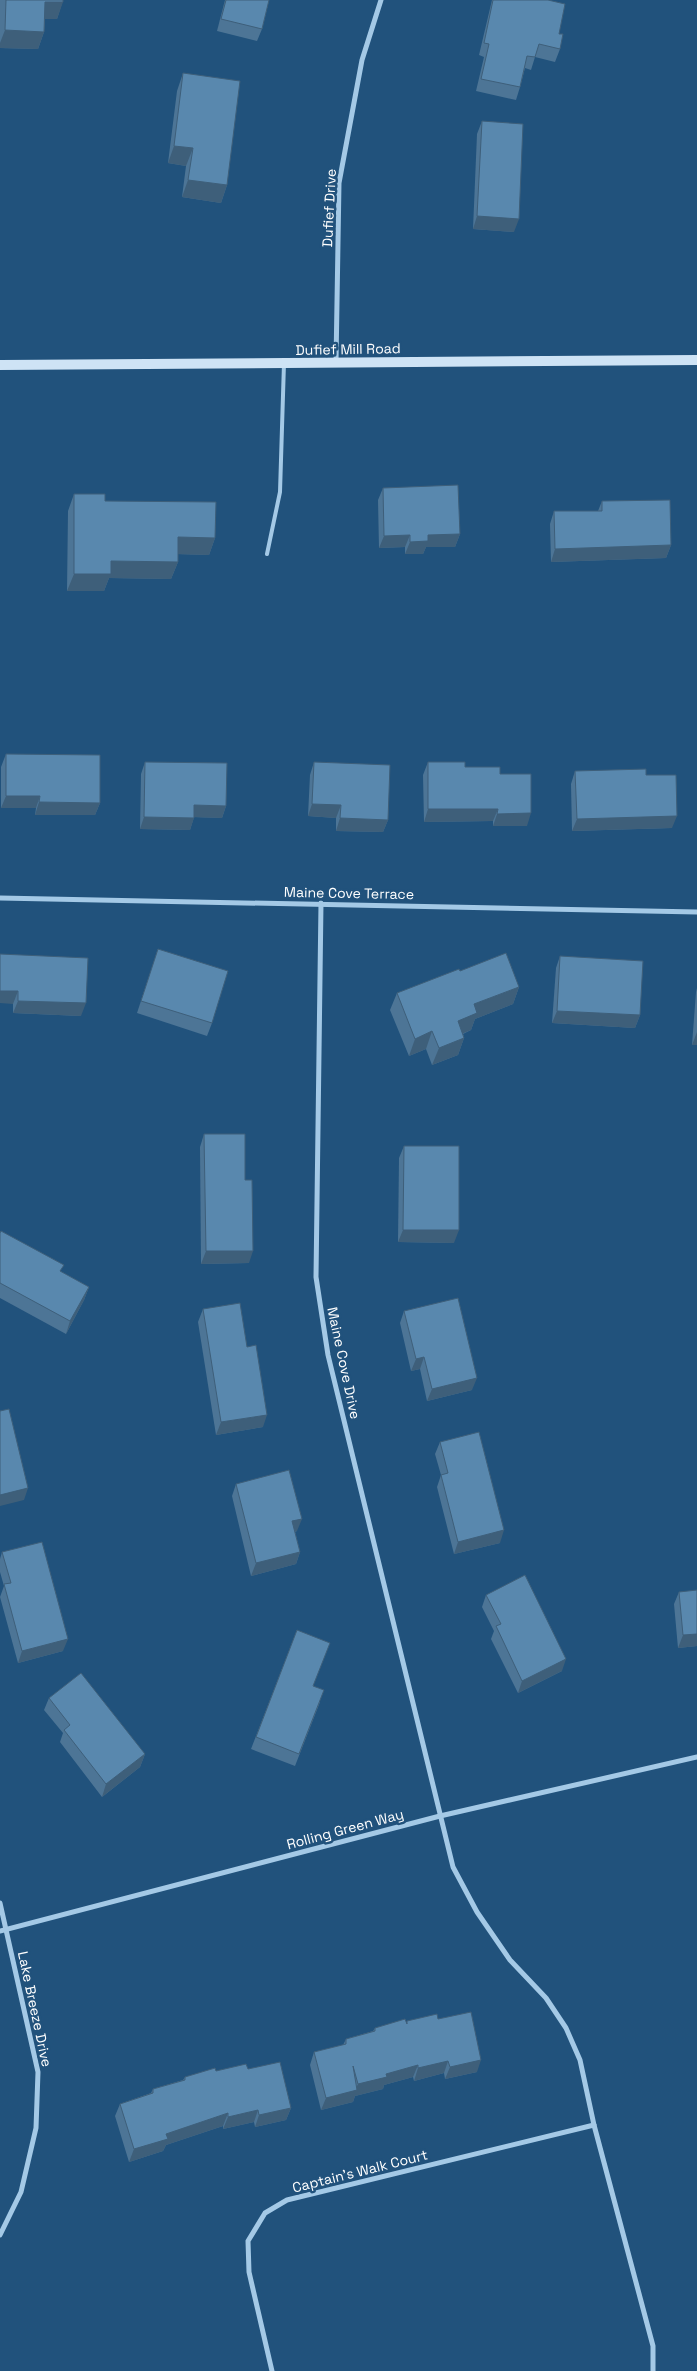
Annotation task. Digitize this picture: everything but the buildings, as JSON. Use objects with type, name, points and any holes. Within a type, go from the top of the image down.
[{"type":"main road","name":"Dufief Mill Road","points":[[0,366],[697,360]]},
{"type":"street","name":"Dufief Drive","points":[[336,362],[339,183],[362,60],[381,0]]},
{"type":"street","name":"Maine Cove Terrace","points":[[0,898],[697,912]]},
{"type":"street","name":"Maine Cove Drive","points":[[321,903],[316,1276],[328,1355],[440,1816]]},
{"type":"street","name":"Rolling Green Way","points":[[0,1931],[440,1816],[697,1757]]},
{"type":"street","points":[[440,1816],[453,1867],[477,1912],[510,1960],[546,1998],[566,2028],[580,2060],[594,2125],[653,2346],[653,2371]]},
{"type":"street","name":"Lake Breeze Drive","points":[[0,1903],[38,2072],[36,2128],[21,2192],[0,2235]]},
{"type":"street","name":"Captain's Walk Court","points":[[272,2371],[248,2272],[248,2241],[266,2213],[287,2200],[594,2125]]},
{"type":"lane","points":[[267,554],[280,492],[284,363]]}]
